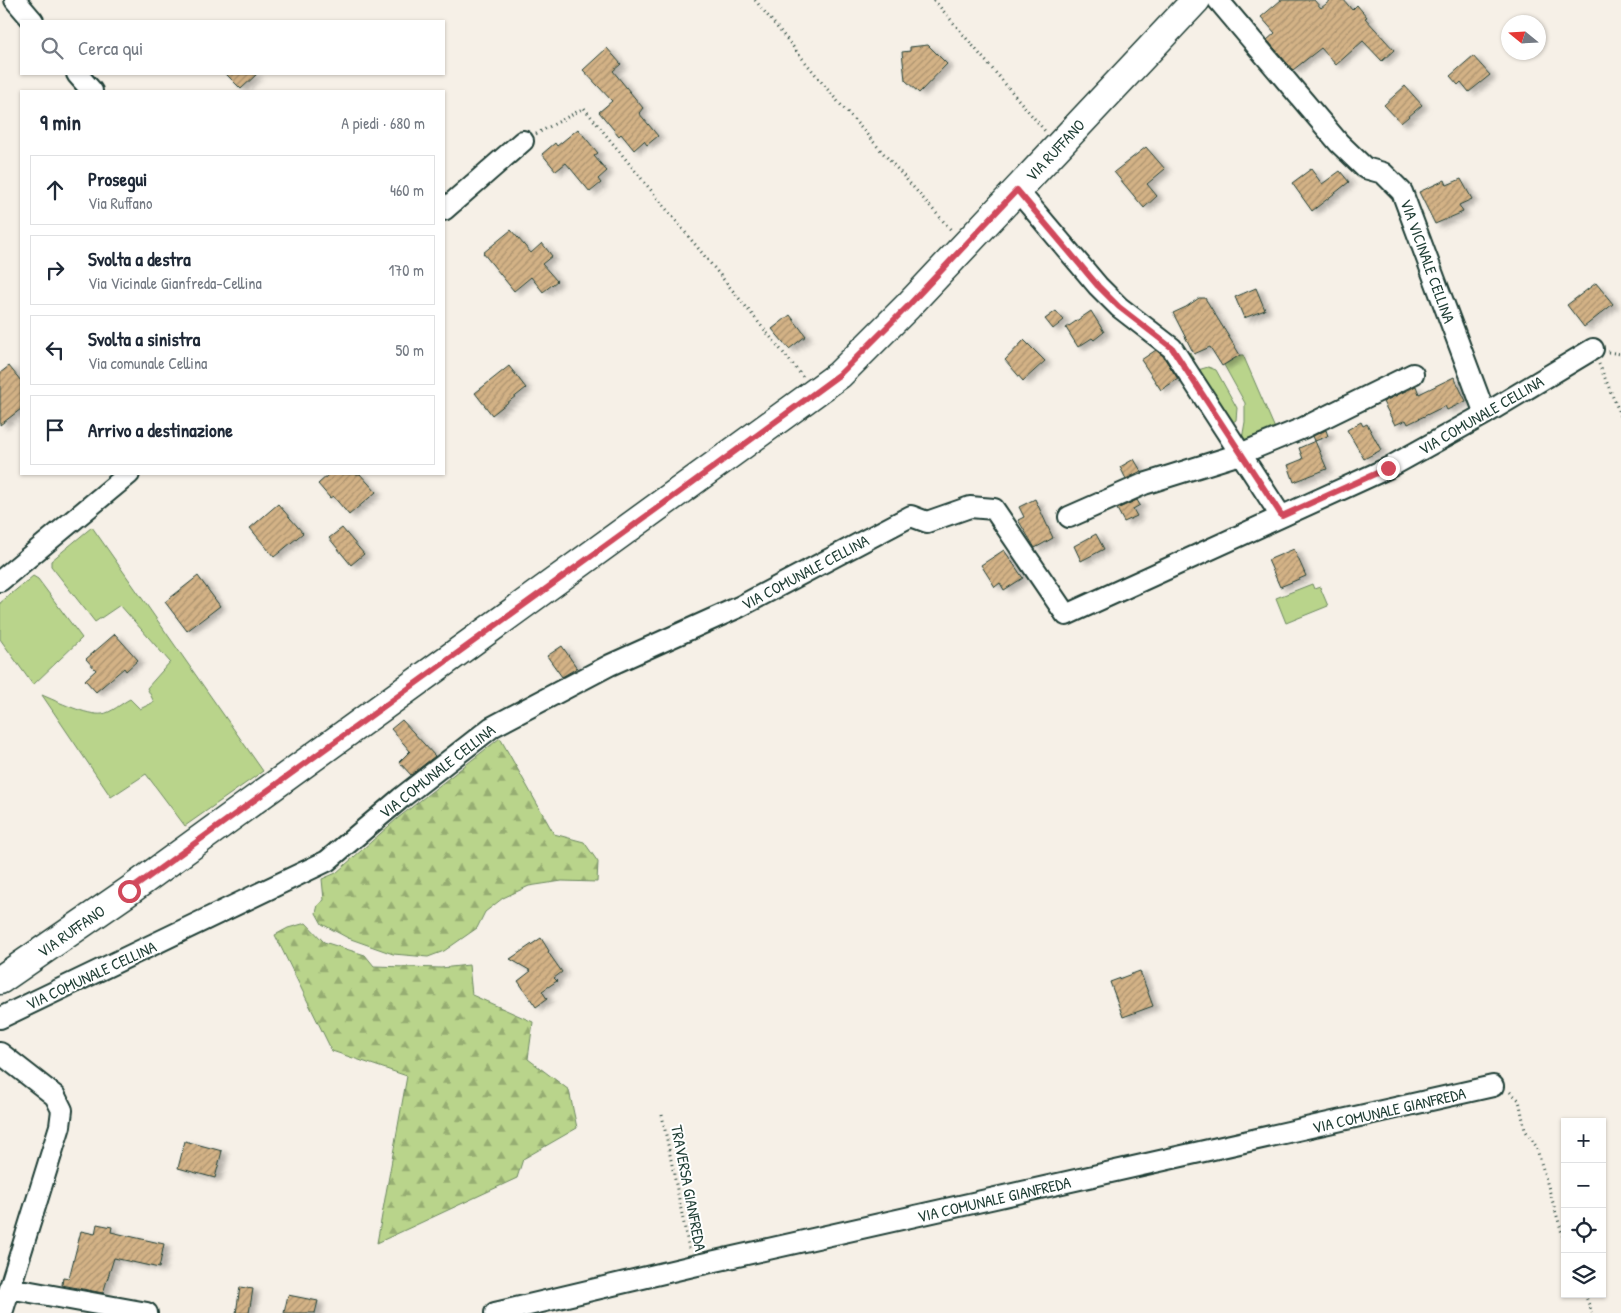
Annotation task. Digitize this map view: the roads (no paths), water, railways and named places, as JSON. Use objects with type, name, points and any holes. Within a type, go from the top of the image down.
[{"type":"street","points":[[15,0],[32,20]]},
{"type":"street","name":"VIA RUFFANO","points":[[0,980],[137,885],[839,375],[908,306],[1196,0]]},
{"type":"street","name":"VIA VICINALE CELLINA","points":[[1218,0],[1339,143],[1365,168],[1383,173],[1402,192],[1485,414]]},
{"type":"street","points":[[78,75],[91,90]]},
{"type":"street","points":[[445,209],[523,141]]},
{"type":"street","points":[[1017,190],[1098,286],[1119,307],[1172,348],[1282,516]]},
{"type":"street","name":"VIA COMUNALE CELLINA","points":[[0,1018],[327,862],[401,798],[492,727],[610,665],[739,606],[912,516],[927,522],[970,507],[994,509],[1066,615],[1388,468],[1485,414],[1593,349]]},
{"type":"street","points":[[1069,517],[1144,484],[1240,454],[1304,428],[1413,374]]},
{"type":"street","points":[[0,581],[128,475]]},
{"type":"street","points":[[0,1053],[55,1096],[62,1110],[60,1126],[2,1313]]},
{"type":"street","name":"VIA COMUNALE GIANFREDA","points":[[495,1313],[692,1266],[1494,1086]]},
{"type":"street","points":[[9,1288],[148,1313]]}]
